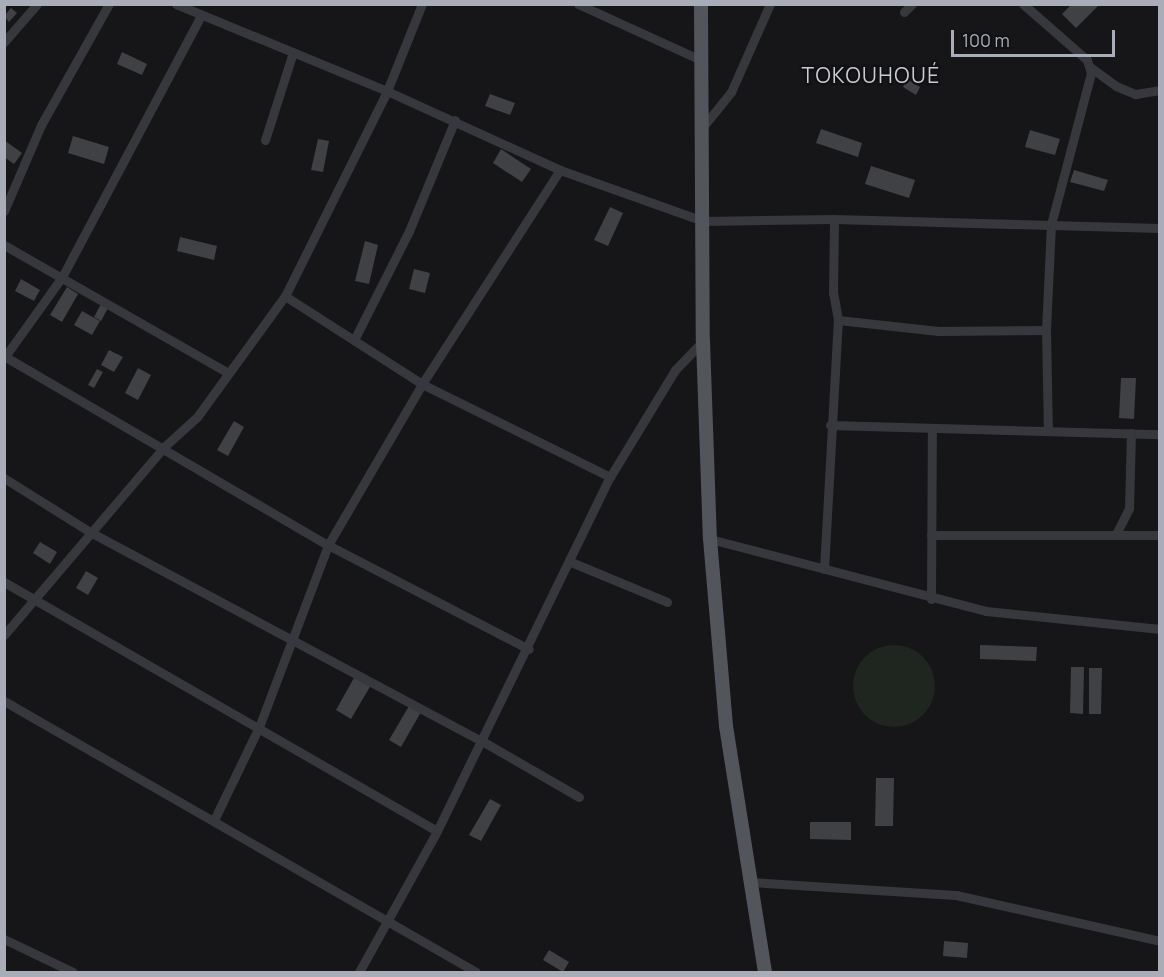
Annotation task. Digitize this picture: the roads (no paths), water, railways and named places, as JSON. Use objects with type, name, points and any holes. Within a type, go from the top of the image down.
[{"type":"main road","points":[[701,4],[703,341],[710,539],[726,726],[765,972]]},
{"type":"street","points":[[4,42],[37,4]]},
{"type":"street","points":[[4,211],[41,125],[109,4]]},
{"type":"street","points":[[176,4],[455,120],[560,170],[703,221],[834,219],[1160,228]]},
{"type":"street","points":[[4,635],[165,446],[197,417],[227,372],[285,296],[387,91],[422,4]]},
{"type":"street","points":[[578,4],[701,60]]},
{"type":"street","points":[[701,130],[730,92],[770,4]]},
{"type":"street","points":[[1023,4],[1087,60],[1090,67],[1116,87],[1135,94],[1160,90]]},
{"type":"street","points":[[201,16],[62,277],[5,357],[165,446],[328,545],[529,649]]},
{"type":"street","points":[[265,140],[293,52]]},
{"type":"street","points":[[1048,431],[1046,330],[1051,224],[1090,67]]},
{"type":"street","points":[[354,340],[418,212],[455,120]]},
{"type":"street","points":[[214,820],[260,727],[328,545],[422,384],[560,170]]},
{"type":"street","points":[[824,569],[830,425],[838,320],[833,293],[834,219]]},
{"type":"street","points":[[4,245],[227,372]]},
{"type":"street","points":[[285,296],[422,384],[610,477]]},
{"type":"street","points":[[838,320],[938,331],[1046,330]]},
{"type":"street","points":[[359,972],[437,831],[529,649],[610,477],[675,370],[703,341]]},
{"type":"street","points":[[830,425],[1160,434]]},
{"type":"street","points":[[931,599],[932,429]]},
{"type":"street","points":[[1116,534],[1129,508],[1131,433]]},
{"type":"street","points":[[4,478],[90,532],[292,642],[482,741],[579,797]]},
{"type":"street","points":[[931,535],[1160,535]]},
{"type":"street","points":[[710,539],[931,599],[986,611],[1160,629]]},
{"type":"street","points":[[571,562],[667,602]]},
{"type":"street","points":[[4,582],[260,727],[437,831]]},
{"type":"street","points":[[4,701],[476,972]]},
{"type":"street","points":[[750,882],[956,895],[1160,941]]},
{"type":"street","points":[[4,939],[73,972]]},
{"type":"district","name":"TOKOUHOUÉ","points":[[871,75]]}]
